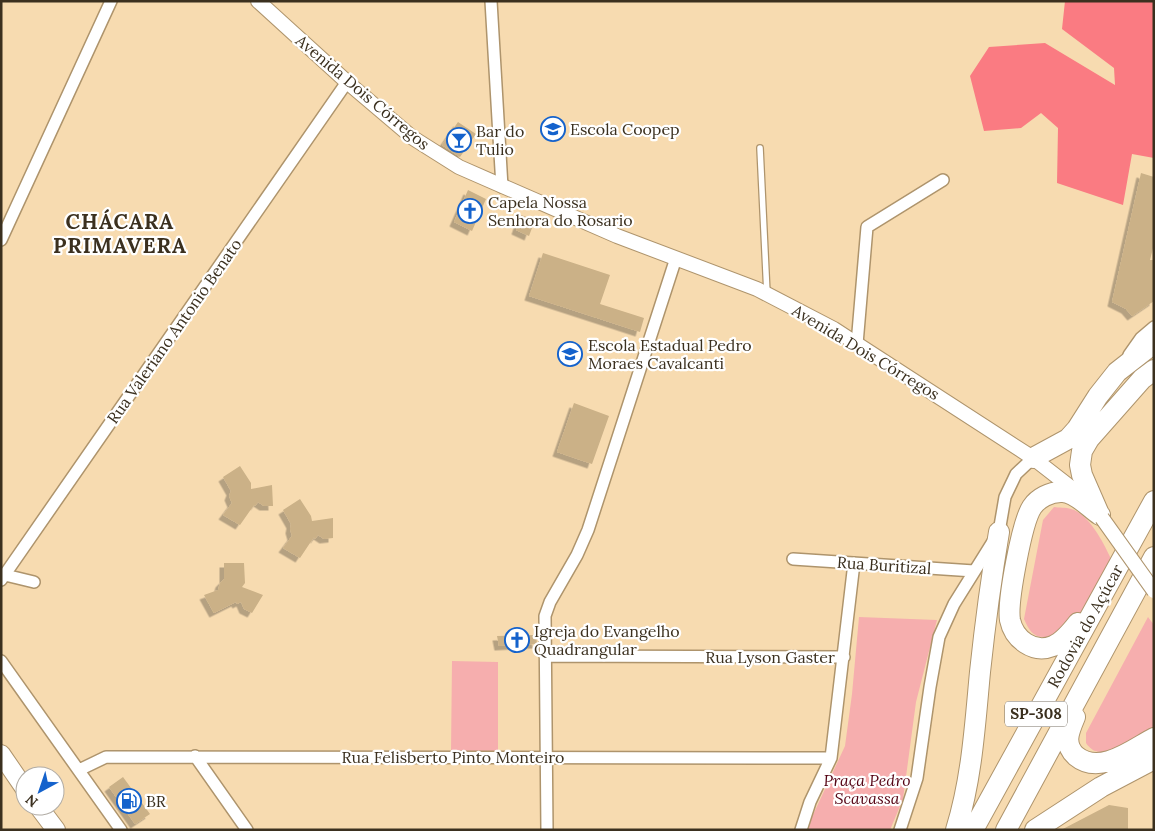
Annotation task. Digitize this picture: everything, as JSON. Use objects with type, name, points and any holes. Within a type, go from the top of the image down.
[{"type":"highway","points":[[1033,458],[1068,439],[1117,372],[1154,343]]},
{"type":"highway","points":[[1101,516],[1082,475],[1080,465],[1082,450],[1136,386],[1154,370]]},
{"type":"highway","points":[[1100,598],[1072,631],[1062,641],[1053,646],[1046,648],[1030,646],[1018,638],[1012,626],[1010,612],[1017,558],[1028,514],[1033,506],[1046,496],[1061,492],[1070,493],[1101,516]]},
{"type":"highway","name":"Rodovia do Açúcar","points":[[973,830],[1154,501]]},
{"type":"highway","points":[[956,830],[963,807],[972,761],[988,601],[999,532]]},
{"type":"highway","name":"Rodovia do Açúcar","points":[[1006,830],[1154,558]]},
{"type":"highway","points":[[1107,642],[1068,733],[1072,752],[1086,762],[1104,762],[1114,759],[1154,738]]},
{"type":"highway","points":[[1035,830],[1101,787],[1154,760]]},
{"type":"main road","points":[[1,754],[15,774]]},
{"type":"main road","points":[[42,816],[50,830]]},
{"type":"main road","points":[[45,816],[56,830]]},
{"type":"street","points":[[1,240],[111,1]]},
{"type":"street","name":"Avenida Dois Córregos","points":[[258,1],[413,138],[459,167],[610,234],[767,294],[834,329],[1033,458],[1071,487],[1101,516],[1154,591]]},
{"type":"street","points":[[491,1],[502,187]]},
{"type":"street","name":"Rua Valeriano Antonio Benato","points":[[3,578],[348,82]]},
{"type":"street","points":[[857,344],[867,227],[943,180]]},
{"type":"street","points":[[547,830],[545,616],[550,602],[577,555],[588,530],[676,258]]},
{"type":"street","points":[[1117,372],[1141,338],[1154,327]]},
{"type":"street","points":[[900,830],[916,778],[939,637],[954,604],[999,532],[1005,497],[1016,474],[1033,458]]},
{"type":"street","name":"Rua Buritizal","points":[[793,559],[974,570]]},
{"type":"street","points":[[801,830],[810,802],[831,758],[854,563]]},
{"type":"street","points":[[3,578],[34,582]]},
{"type":"street","name":"Rua Lyson Gaster","points":[[546,656],[844,657]]},
{"type":"street","points":[[1,661],[121,830]]},
{"type":"street","points":[[195,756],[247,830]]},
{"type":"street","name":"Rua Felisberto Pinto Monteiro","points":[[79,770],[106,757],[831,758]]},
{"type":"lane","points":[[760,148],[767,294]]},
{"type":"green space","points":[[1054,507],[1069,508],[1083,516],[1100,537],[1111,559],[1093,594],[1077,618],[1057,634],[1042,637],[1032,632],[1024,619],[1043,520]]},
{"type":"green space","name":"Praça Pedro Scavassa","points":[[859,617],[937,620],[916,702],[903,799],[890,830],[808,830],[812,817],[845,746]]},
{"type":"green space","points":[[1148,617],[1154,625],[1154,729],[1117,749],[1102,752],[1095,751],[1086,743],[1086,733]]},
{"type":"green space","points":[[452,661],[498,662],[498,751],[451,751]]},
{"type":"shaded area","points":[[1065,1],[1154,1],[1154,158],[1132,154],[1123,205],[1057,183],[1058,128],[1041,113],[1021,128],[984,131],[970,76],[989,47],[1045,43],[1115,85],[1114,68],[1062,29]]},
{"type":"building","name":"Bar do Tulio","points":[[458,122],[476,134],[460,157],[442,145]]},
{"type":"building","points":[[1141,173],[1154,177],[1154,244],[1150,260],[1154,260],[1154,301],[1132,316],[1126,309],[1112,302]]},
{"type":"building","name":"Capela Nossa Senhora do Rosario","points":[[468,190],[486,199],[472,231],[454,222]]},
{"type":"building","points":[[521,215],[535,220],[529,236],[516,230]]},
{"type":"building","points":[[543,253],[610,275],[600,304],[644,318],[640,332],[529,296]]},
{"type":"building","points":[[574,403],[609,416],[592,464],[557,452]]},
{"type":"building","points":[[240,466],[251,483],[251,489],[272,485],[273,506],[264,506],[258,502],[240,525],[223,515],[232,503],[229,496],[231,491],[223,477]]},
{"type":"building","points":[[300,499],[311,516],[312,521],[333,518],[333,538],[324,539],[318,535],[315,539],[314,537],[300,558],[283,548],[292,536],[291,524],[283,510]]},
{"type":"building","points":[[224,563],[244,563],[245,583],[242,587],[263,595],[252,613],[244,609],[241,602],[237,604],[236,602],[214,613],[204,595],[218,590],[220,583],[224,579]]},
{"type":"building","name":"Igreja do Evangelho Quadrangular","points":[[536,635],[537,644],[499,646],[497,636]]},
{"type":"building","name":"BR","points":[[123,777],[150,814],[135,824],[109,787]]},
{"type":"building","points":[[1109,805],[1128,808],[1128,830],[1061,830]]},
{"type":"place","name":"Escola Coopep","points":[[553,129]]},
{"type":"place","name":"Bar do Tulio","points":[[459,140]]},
{"type":"place","name":"Capela Nossa Senhora do Rosario","points":[[470,211]]},
{"type":"place","name":"Escola Estadual Pedro Moraes Cavalcanti","points":[[570,354]]},
{"type":"place","name":"Igreja do Evangelho Quadrangular","points":[[517,640]]},
{"type":"place","name":"BR","points":[[129,801]]},
{"type":"district","name":"CHÁCARA PRIMAVERA","points":[[120,234]]}]
